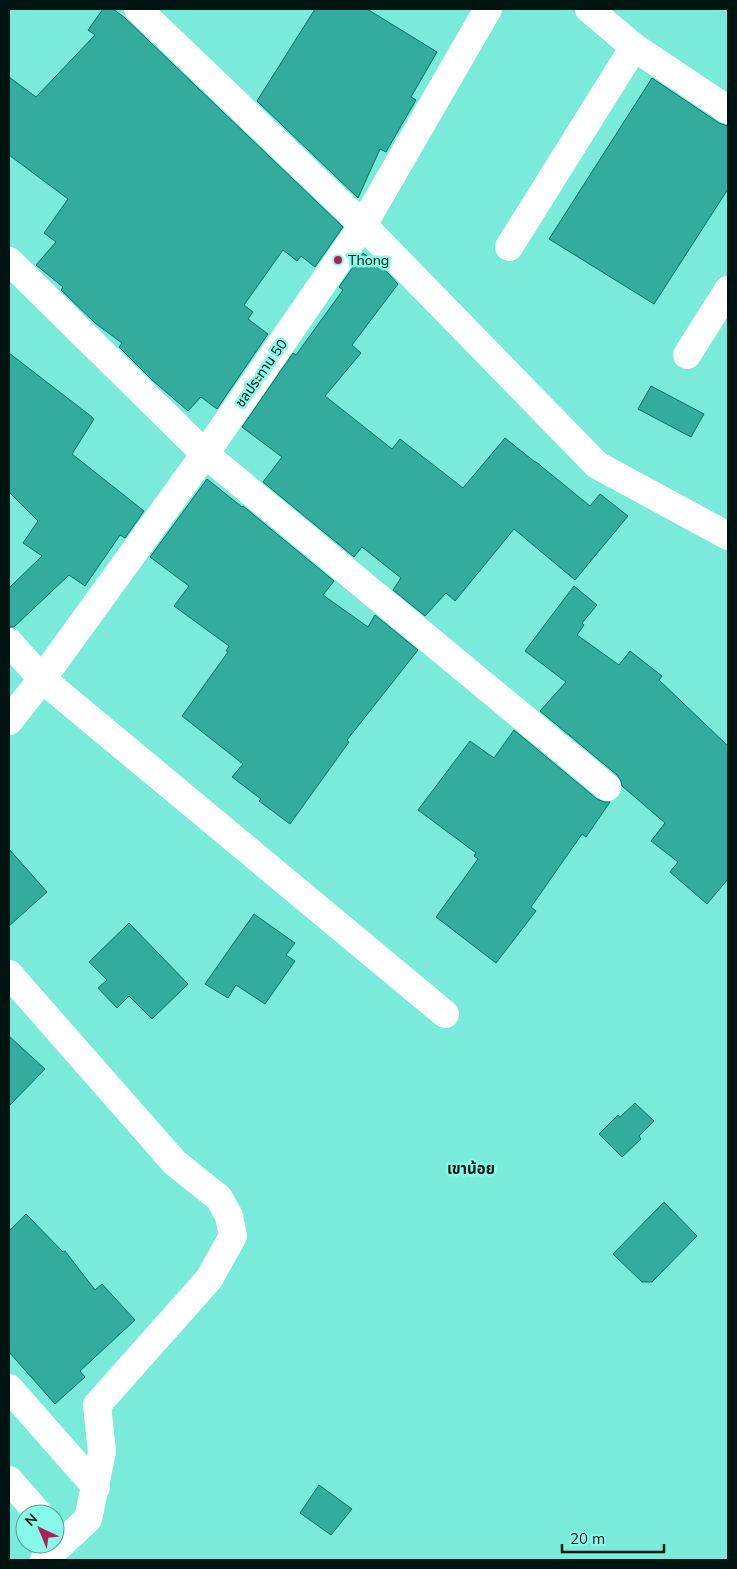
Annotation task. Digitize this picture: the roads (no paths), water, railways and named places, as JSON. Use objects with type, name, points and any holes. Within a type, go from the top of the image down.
[{"type":"street","name":"ชลประทาน 50","points":[[9,721],[42,679],[205,454],[363,225],[488,9]]},
{"type":"street","points":[[589,9],[634,47],[728,110]]},
{"type":"street","points":[[147,12],[363,225],[597,465],[728,536]]},
{"type":"street","points":[[509,247],[634,47]]},
{"type":"street","points":[[9,261],[205,454],[607,787]]},
{"type":"street","points":[[687,355],[728,290]]},
{"type":"street","points":[[9,642],[42,679],[445,1014]]},
{"type":"street","points":[[9,974],[175,1162],[219,1198],[229,1216],[233,1236],[209,1279],[98,1405],[102,1452],[88,1519],[65,1533]]},
{"type":"street","points":[[9,1388],[96,1487]]},
{"type":"street","points":[[9,1480],[30,1504]]},
{"type":"place","name":"Thong","points":[[338,260]]},
{"type":"district","name":"เขาน้อย","points":[[471,1168]]}]
